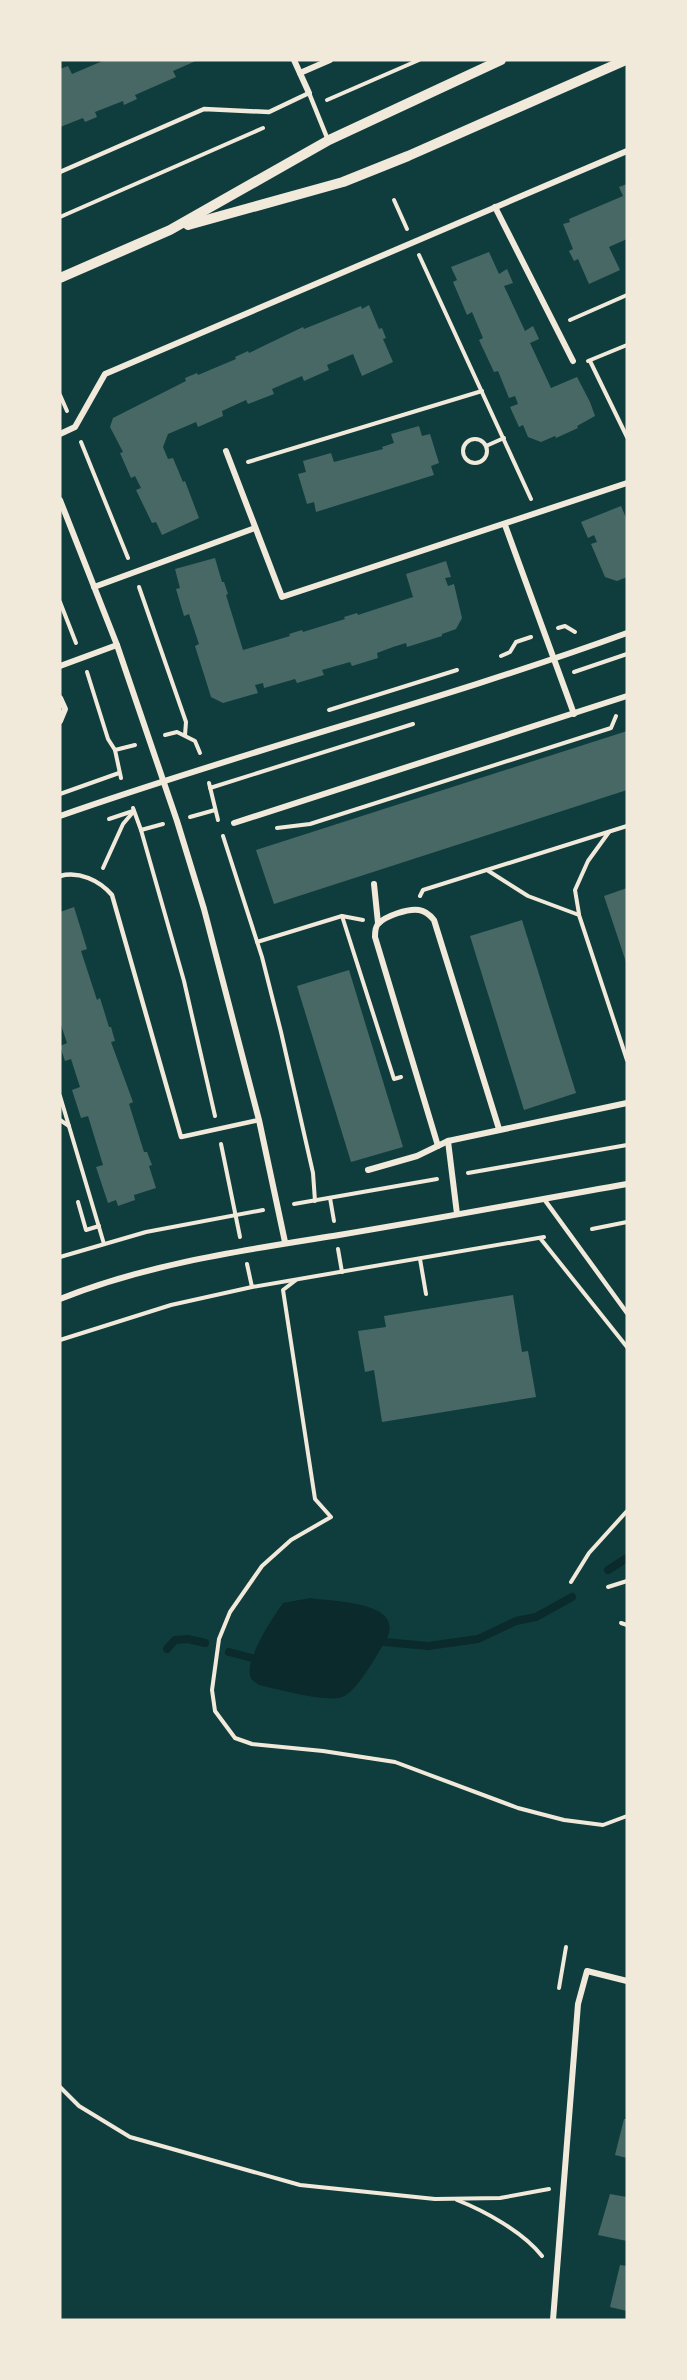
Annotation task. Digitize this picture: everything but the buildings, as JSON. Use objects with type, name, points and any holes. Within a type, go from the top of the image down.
[{"type":"street","points":[[294,60],[309,93]]},
{"type":"street","points":[[300,73],[330,60]]},
{"type":"street","points":[[60,278],[170,230],[328,140],[501,60]]},
{"type":"street","points":[[170,230],[343,182],[408,156],[626,60]]},
{"type":"street","points":[[60,434],[75,427],[105,374],[627,151]]},
{"type":"street","points":[[495,207],[573,361]]},
{"type":"street","points":[[226,451],[282,597],[627,483]]},
{"type":"street","points":[[60,500],[117,645],[177,820],[222,975],[259,1120],[285,1242]]},
{"type":"street","points":[[505,525],[574,714]]},
{"type":"street","points":[[94,587],[255,528]]},
{"type":"street","points":[[60,816],[162,780],[555,659],[627,633]]},
{"type":"street","points":[[60,666],[117,645]]},
{"type":"street","points":[[234,823],[627,696]]},
{"type":"street","points":[[60,698],[65,709],[60,721]]},
{"type":"street","points":[[374,884],[378,923],[375,937],[438,1146]]},
{"type":"street","points":[[378,923],[413,909],[428,913],[434,920],[499,1129]]},
{"type":"street","points":[[368,1170],[417,1156],[448,1141],[627,1103]]},
{"type":"street","points":[[448,1141],[457,1214]]},
{"type":"street","points":[[60,1299],[136,1273],[285,1242],[627,1184]]},
{"type":"street","points":[[553,2320],[578,2004],[587,1971],[627,1981]]},
{"type":"lane","points":[[60,172],[204,109],[268,112],[309,93],[328,140]]},
{"type":"lane","points":[[60,876],[78,875],[97,882],[105,886],[116,903],[182,1137],[259,1120]]},
{"type":"lane","points":[[544,1199],[627,1313]]},
{"type":"path","points":[[314,105],[419,60]]},
{"type":"path","points":[[60,217],[271,124]]},
{"type":"path","points":[[394,200],[537,514]]},
{"type":"path","points":[[555,327],[627,295]]},
{"type":"path","points":[[573,361],[590,361],[627,345]]},
{"type":"path","points":[[590,361],[627,437]]},
{"type":"path","points":[[232,468],[482,391]]},
{"type":"path","points":[[486,446],[504,438]]},
{"type":"path","points":[[470,440],[479,440],[486,446],[487,456],[480,462],[471,463],[464,457],[463,447],[470,440]]},
{"type":"path","points":[[60,602],[83,658],[108,739],[115,750],[119,773],[141,830],[184,981],[235,1214]]},
{"type":"path","points":[[490,660],[510,652],[516,642],[565,626],[573,632],[583,630]]},
{"type":"path","points":[[322,712],[468,667]]},
{"type":"path","points":[[275,828],[310,824],[611,728],[616,715],[627,712]]},
{"type":"path","points":[[184,735],[186,722]]},
{"type":"path","points":[[115,750],[177,732],[195,741],[199,750],[214,810],[257,942],[281,1032],[313,1173],[315,1201]]},
{"type":"path","points":[[199,750],[210,747]]},
{"type":"path","points":[[60,794],[119,773]]},
{"type":"path","points":[[141,830],[214,810]]},
{"type":"path","points":[[97,882],[123,824],[134,811]]},
{"type":"path","points":[[413,909],[423,890],[627,826]]},
{"type":"path","points":[[610,831],[588,861],[575,890],[579,915],[627,1060]]},
{"type":"path","points":[[224,840],[231,838]]},
{"type":"path","points":[[487,870],[528,896],[579,915]]},
{"type":"path","points":[[257,942],[342,916],[378,923]]},
{"type":"path","points":[[342,916],[394,1080],[416,1073]]},
{"type":"path","points":[[60,1096],[104,1244]]},
{"type":"path","points":[[60,1120],[69,1126]]},
{"type":"path","points":[[60,1257],[146,1232],[235,1214],[627,1144]]},
{"type":"path","points":[[78,1202],[86,1230],[99,1227]]},
{"type":"path","points":[[592,1229],[627,1222]]},
{"type":"path","points":[[60,1340],[171,1305],[296,1280],[542,1238],[627,1347]]},
{"type":"path","points":[[420,1259],[426,1294]]},
{"type":"path","points":[[296,1280],[283,1290],[315,1499],[331,1518],[291,1540],[262,1566],[230,1612],[219,1639],[214,1667],[212,1690],[215,1711],[235,1738],[252,1744],[323,1751],[395,1762],[518,1808],[564,1820],[603,1825],[627,1816]]},
{"type":"path","points":[[571,1582],[589,1553],[627,1511]]},
{"type":"path","points":[[608,1587],[627,1581]]},
{"type":"path","points":[[621,1623],[627,1625]]},
{"type":"path","points":[[559,1988],[566,1947]]},
{"type":"path","points":[[60,2086],[79,2106],[130,2137],[300,2186],[453,2198],[500,2198],[550,2189]]},
{"type":"path","points":[[453,2198],[473,2206],[531,2242],[544,2258]]},
{"type":"water","points":[[310,1598],[366,1606],[387,1618],[390,1629],[385,1642],[360,1681],[342,1697],[314,1697],[289,1692],[259,1685],[251,1677],[250,1668],[256,1648],[283,1603]]},
{"type":"waterway","points":[[608,1570],[627,1558]]},
{"type":"waterway","points":[[385,1642],[428,1646],[478,1639],[516,1621],[536,1617],[572,1597]]},
{"type":"waterway","points":[[167,1649],[175,1640],[188,1639],[205,1643]]},
{"type":"waterway","points":[[229,1652],[252,1658]]}]
